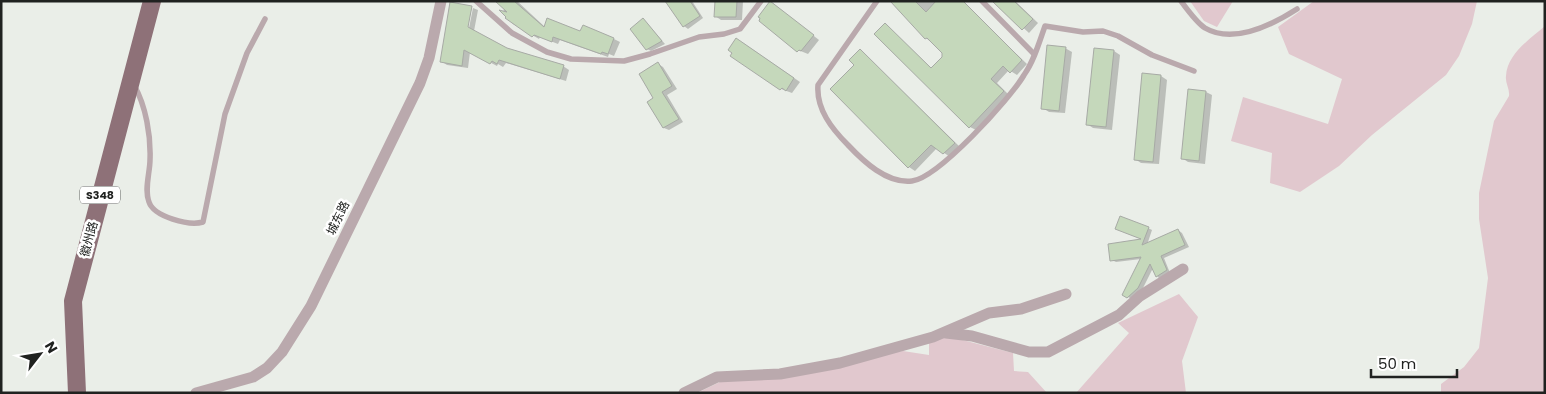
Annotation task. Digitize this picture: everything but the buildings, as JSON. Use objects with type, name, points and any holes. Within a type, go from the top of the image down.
[{"type":"main road","name":"徽州路","points":[[77,393],[73,301],[152,1]]},
{"type":"street","name":"城东路","points":[[196,393],[254,376],[267,368],[282,352],[311,306],[420,83],[429,58],[441,1]]},
{"type":"street","points":[[942,333],[972,336],[1029,352],[1048,352],[1119,315],[1140,296],[1183,269]]},
{"type":"street","points":[[684,393],[718,376],[766,375],[849,361],[942,333],[989,313],[1021,309],[1066,294]]},
{"type":"lane","points":[[476,1],[512,33],[547,52],[571,59],[624,61],[699,37],[724,34],[740,29],[761,1]]},
{"type":"lane","points":[[877,1],[818,85],[818,91],[825,116],[841,138],[858,155],[888,176],[911,182],[927,176],[997,111],[1024,75],[1045,26],[1083,32],[1103,31],[1118,36],[1152,55],[1194,71]]},
{"type":"lane","points":[[982,1],[1034,54]]},
{"type":"lane","points":[[1181,1],[1204,27],[1225,34],[1246,33],[1265,27],[1297,9]]},
{"type":"lane","points":[[131,79],[140,96],[144,112],[150,158],[148,197],[150,205],[164,217],[200,223],[205,219],[224,114],[247,52],[265,19]]},
{"type":"shaded area","points":[[1190,1],[1233,1],[1217,27],[1204,21]]},
{"type":"shaded area","points":[[1314,1],[1477,1],[1472,24],[1459,56],[1446,75],[1372,135],[1339,166],[1300,192],[1270,183],[1272,153],[1231,141],[1243,97],[1328,124],[1342,79],[1289,54],[1278,27]]},
{"type":"shaded area","points":[[1545,26],[1545,393],[1441,393],[1441,384],[1464,367],[1479,348],[1488,278],[1479,219],[1479,193],[1494,121],[1509,96],[1506,79],[1507,68],[1520,48]]},
{"type":"shaded area","points":[[1179,294],[1198,317],[1182,361],[1186,393],[1076,393],[1129,333],[1118,323]]},
{"type":"shaded area","points":[[947,336],[1013,353],[1014,371],[1028,372],[1047,393],[697,393],[726,379],[903,351],[929,355],[929,343]]}]
